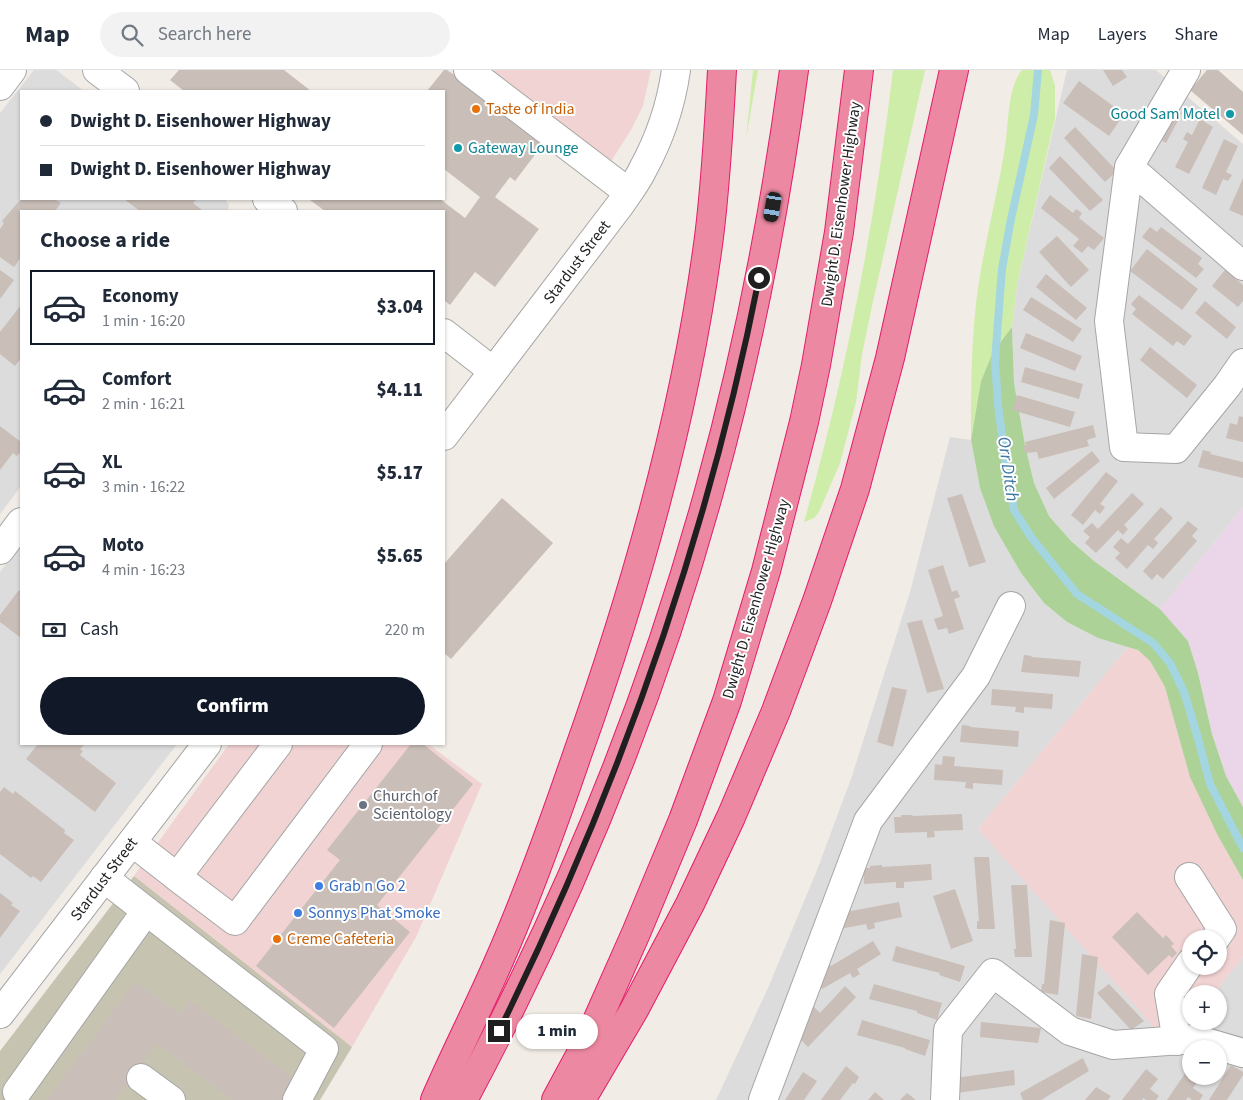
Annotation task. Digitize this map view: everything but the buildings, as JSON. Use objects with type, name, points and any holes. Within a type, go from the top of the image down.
[{"type":"highway","points":[[435,1100],[498,962],[550,834],[602,684],[631,592],[680,402],[696,320],[709,237],[717,163],[722,70]]},
{"type":"highway","points":[[463,1100],[523,984],[595,820],[638,710],[685,571],[710,489],[752,314],[780,166],[794,70]]},
{"type":"highway","name":"Dwight D. Eisenhower Highway","points":[[556,1100],[589,1039],[683,820],[727,701],[766,571],[804,422],[820,348],[839,232],[859,70]]},
{"type":"highway","points":[[581,1100],[634,1010],[694,895],[731,817],[776,711],[817,601],[854,488],[890,358],[954,70]]},
{"type":"street","points":[[0,86],[12,70]]},
{"type":"street","points":[[97,70],[124,90]]},
{"type":"street","points":[[468,70],[628,192]]},
{"type":"street","name":"Stardust Street","points":[[445,435],[643,170],[659,136],[672,94],[676,70]]},
{"type":"street","points":[[1186,70],[1129,167],[1110,321],[1124,447],[1176,449],[1243,364]]},
{"type":"street","points":[[1129,167],[1243,266]]},
{"type":"street","points":[[258,210],[266,200]]},
{"type":"street","points":[[268,200],[282,210]]},
{"type":"street","points":[[445,334],[493,371]]},
{"type":"street","points":[[0,550],[20,523]]},
{"type":"street","points":[[763,1100],[868,821],[976,676],[1011,606]]},
{"type":"street","name":"Stardust Street","points":[[0,1014],[206,745]]},
{"type":"street","points":[[177,877],[277,745]]},
{"type":"street","points":[[132,842],[235,922],[367,745]]},
{"type":"street","points":[[1189,877],[1221,930]]},
{"type":"street","points":[[104,878],[324,1050],[297,1100]]},
{"type":"street","points":[[9,1091],[146,911]]},
{"type":"street","points":[[945,1100],[948,1030],[993,973],[1070,1031],[1113,1045],[1195,1039],[1243,1053]]},
{"type":"street","points":[[1177,1041],[1169,994],[1182,975]]},
{"type":"street","points":[[141,1078],[171,1100]]},
{"type":"shaded area","points":[[34,70],[56,70],[83,90],[20,90],[20,200],[226,200],[229,205],[228,210],[20,210],[20,487],[0,514],[0,113]]},
{"type":"shaded area","points":[[487,70],[651,70],[643,106],[631,130],[610,163]]},
{"type":"shaded area","points":[[1067,70],[1156,70],[1243,144],[1243,507],[1160,609],[1094,561],[1071,541],[1049,516],[1034,483],[1014,383],[1012,327],[1017,285]]},
{"type":"shaded area","points":[[950,437],[971,440],[980,488],[1021,573],[1044,603],[1067,622],[1098,638],[1129,646],[978,829],[1182,1014],[1182,1030],[1227,1030],[1227,985],[1220,985],[1243,957],[1243,1100],[716,1100],[768,988],[817,870],[852,776],[910,592]]},
{"type":"shaded area","points":[[1243,507],[1243,807],[1226,776],[1212,734],[1198,673],[1188,641],[1160,609]]},
{"type":"shaded area","points":[[20,546],[20,745],[176,745],[0,974],[0,572]]},
{"type":"shaded area","points":[[1129,646],[1138,650],[1150,661],[1165,687],[1218,836],[1243,880],[1243,957],[1220,985],[1182,985],[1182,1023],[1156,1029],[978,829]]},
{"type":"shaded area","points":[[228,745],[429,745],[482,784],[416,937],[352,1047],[134,876]]},
{"type":"shaded area","points":[[134,876],[352,1047],[320,1100],[0,1100],[0,1051]]},
{"type":"green space","points":[[753,70],[758,70],[746,139]]},
{"type":"green space","points":[[893,70],[925,70],[862,354],[856,402],[840,463],[819,512],[814,518],[804,522],[833,410],[858,298],[886,127]]},
{"type":"green space","points":[[1022,70],[1050,70],[1055,86],[1055,118],[1017,285],[1012,327],[993,352],[981,381],[971,440],[972,355],[979,284],[1002,167],[1011,96]]},
{"type":"green space","points":[[1012,327],[1014,383],[1025,445],[1034,483],[1049,516],[1071,541],[1094,561],[1160,609],[1188,641],[1198,673],[1212,734],[1226,776],[1243,807],[1243,880],[1218,836],[1190,777],[1165,687],[1150,661],[1138,650],[1098,638],[1067,622],[1044,603],[1021,573],[994,526],[980,488],[971,440],[981,381],[993,352]]},
{"type":"waterway","name":"Orr Ditch","points":[[1038,70],[1034,115],[1002,269],[995,361],[998,405],[1014,510],[1031,537],[1077,594],[1153,643],[1170,663],[1184,692],[1210,784],[1243,848]]},
{"type":"place","name":"Taste of India","points":[[476,109]]},
{"type":"place","name":"Good Sam Motel","points":[[1230,114]]},
{"type":"place","name":"Gateway Lounge","points":[[458,148]]},
{"type":"place","name":"Church of Scientology","points":[[363,805]]},
{"type":"place","name":"Grab n Go 2","points":[[319,886]]},
{"type":"place","name":"Sonnys Phat Smoke","points":[[298,913]]},
{"type":"place","name":"Creme Cafeteria","points":[[277,939]]},
{"type":"route","points":[[499,1031],[560,903],[628,738],[658,654],[710,489],[732,402],[759,278]]}]
